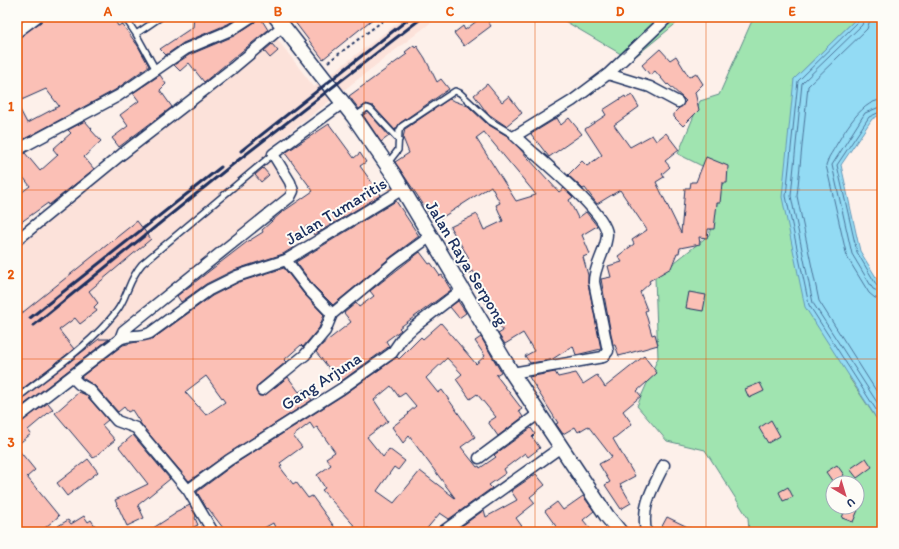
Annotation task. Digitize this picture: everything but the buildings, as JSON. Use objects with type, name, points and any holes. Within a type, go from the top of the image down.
[{"type":"main road","name":"Jalan Raya Serpong","points":[[279,21],[344,102],[387,164],[512,373],[560,447],[607,516],[620,532]]},
{"type":"street","points":[[17,32],[37,17]]},
{"type":"street","points":[[17,150],[118,96],[186,49],[231,30],[251,17]]},
{"type":"street","points":[[512,373],[603,357],[608,350],[594,282],[594,275],[606,239],[606,229],[595,211],[575,190],[515,136],[572,101],[608,74],[668,17]]},
{"type":"street","points":[[17,240],[111,163],[233,68],[279,21]]},
{"type":"street","points":[[608,74],[650,86],[678,102]]},
{"type":"street","points":[[17,418],[120,339],[123,331],[290,197],[293,191],[290,182],[273,154],[344,102]]},
{"type":"street","name":"Jalan Tumaritis","points":[[120,339],[130,335],[148,334],[209,290],[237,276],[286,260],[402,189]]},
{"type":"street","points":[[262,390],[305,355],[325,331],[332,314],[395,262],[431,236]]},
{"type":"street","points":[[286,260],[309,290],[332,314]]},
{"type":"street","name":"Gang Arjuna","points":[[188,490],[229,460],[341,389],[392,353],[403,337],[414,327],[463,289]]},
{"type":"street","points":[[72,377],[79,384],[90,390],[117,421],[136,428],[188,490],[213,532]]},
{"type":"street","points":[[479,458],[538,414]]},
{"type":"street","points":[[442,532],[560,447]]},
{"type":"street","points":[[646,532],[644,521],[646,502],[664,464]]},
{"type":"lane","points":[[120,17],[128,22],[156,70]]},
{"type":"lane","points":[[136,34],[161,17]]},
{"type":"lane","points":[[387,164],[397,153],[399,131],[402,126],[455,91],[460,93],[490,121],[515,136]]},
{"type":"lane","points":[[354,117],[367,108],[371,109],[399,140]]},
{"type":"lane","points":[[17,398],[88,341],[117,311],[133,274],[142,264],[273,154]]},
{"type":"path","points":[[317,70],[388,17]]},
{"type":"shaded area","points":[[405,17],[438,17],[268,149],[300,191],[17,416],[17,240],[274,35],[314,87]]},
{"type":"green space","points":[[558,17],[684,17],[631,60]]},
{"type":"green space","points":[[756,17],[858,17],[794,79],[850,379],[882,427],[882,532],[749,532],[748,518],[705,450],[667,441],[637,406],[658,358],[655,278],[709,235],[724,177],[678,154],[700,101],[719,95],[751,23]]},
{"type":"water","points":[[858,17],[882,17],[882,114],[872,119],[841,165],[860,251],[882,287],[882,427],[805,307],[782,197],[794,79]]},
{"type":"railway","points":[[241,151],[411,17]]},
{"type":"railway","points":[[34,325],[232,165],[423,17]]},
{"type":"railway","points":[[30,318],[221,167]]}]
